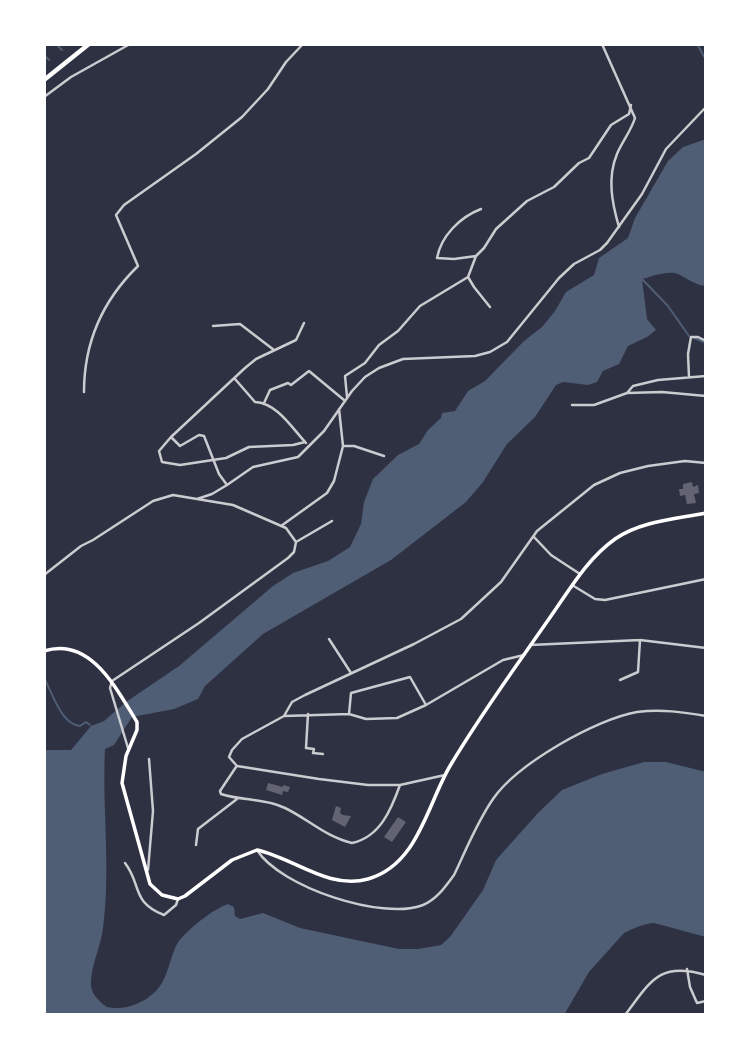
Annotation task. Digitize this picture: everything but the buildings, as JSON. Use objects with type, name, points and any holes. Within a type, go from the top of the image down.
[{"type":"highway","points":[[44,80],[89,44]]},
{"type":"main road","points":[[44,652],[63,648],[92,661],[112,681],[137,722],[137,730],[128,748],[122,783],[147,873],[152,888],[157,892],[168,898],[178,899],[238,857],[257,850],[307,871],[336,879],[358,880],[380,874],[396,865],[411,846],[445,775],[530,645],[580,574],[603,549],[630,531],[649,524],[706,513]]},
{"type":"street","points":[[44,97],[71,77],[130,44]]},
{"type":"street","points":[[84,392],[88,348],[93,329],[120,285],[138,266],[116,215],[124,205],[196,154],[242,117],[303,44]]},
{"type":"street","points":[[602,44],[631,105],[634,122],[617,153],[612,174],[611,201],[619,227]]},
{"type":"street","points":[[346,399],[345,376],[349,371],[365,363],[379,345],[398,331],[420,306],[468,277],[476,256],[496,229],[527,201],[554,187],[579,163],[589,158],[611,125],[629,114],[631,105]]},
{"type":"street","points":[[197,499],[212,494],[253,467],[298,457],[307,444],[324,431],[365,377],[393,362],[403,359],[475,356],[497,348],[511,338],[559,278],[574,264],[600,250],[642,194],[666,149],[706,107]]},
{"type":"street","points":[[476,256],[436,258],[444,238],[463,218],[481,209]]},
{"type":"street","points":[[468,277],[490,306]]},
{"type":"street","points":[[304,323],[296,340],[256,359],[159,451],[162,462],[180,465],[236,455],[249,447],[307,444]]},
{"type":"street","points":[[213,326],[240,324],[275,350]]},
{"type":"street","points":[[689,377],[691,337],[706,341]]},
{"type":"street","points":[[264,402],[270,390],[288,383],[291,385],[309,371],[346,399]]},
{"type":"street","points":[[627,393],[633,386],[706,376]]},
{"type":"street","points":[[234,377],[255,402],[264,402],[276,411],[307,444]]},
{"type":"street","points":[[572,405],[589,406],[627,393],[662,392],[706,396]]},
{"type":"street","points":[[281,526],[327,494],[338,472],[343,446],[339,410]]},
{"type":"street","points":[[171,437],[180,446],[202,435],[206,438],[219,474],[227,485]]},
{"type":"street","points":[[343,446],[354,446],[383,456]]},
{"type":"street","points":[[284,716],[292,702],[461,619],[501,582],[533,536],[584,492],[607,478],[668,463],[706,463]]},
{"type":"street","points":[[44,575],[81,545],[153,501],[173,495],[233,505],[286,528],[296,542]]},
{"type":"street","points":[[128,748],[111,694],[112,681],[199,623],[288,558],[296,542],[332,521]]},
{"type":"street","points":[[533,536],[551,555],[580,574]]},
{"type":"street","points":[[572,585],[595,598],[605,600],[706,579]]},
{"type":"street","points":[[329,639],[351,673]]},
{"type":"street","points":[[530,645],[640,640],[706,648]]},
{"type":"street","points":[[620,680],[638,672],[640,640]]},
{"type":"street","points":[[445,775],[400,785],[368,785],[237,766],[229,757],[242,739],[284,716],[349,714],[366,719],[390,719],[408,715],[503,660],[524,655]]},
{"type":"street","points":[[349,714],[351,693],[410,677],[426,705]]},
{"type":"street","points":[[257,850],[262,858],[299,883],[334,898],[397,910],[421,905],[446,887],[494,798],[525,766],[594,727],[625,715],[646,711],[673,711],[706,716]]},
{"type":"street","points":[[307,714],[306,748],[314,749],[313,753],[323,754]]},
{"type":"street","points":[[147,873],[153,831],[149,759]]},
{"type":"street","points":[[237,766],[220,791],[223,795],[276,804],[314,827],[352,844],[369,837],[380,827],[400,785]]},
{"type":"street","points":[[196,845],[198,829],[238,799]]},
{"type":"street","points":[[125,863],[139,897],[152,908],[164,915],[176,905],[178,899]]},
{"type":"street","points":[[687,969],[690,987],[697,1003],[706,1001]]},
{"type":"street","points":[[625,1015],[650,983],[672,970],[687,969],[706,975]]},
{"type":"water","points":[[706,139],[706,286],[674,273],[642,279],[647,319],[656,330],[628,346],[619,364],[603,371],[597,382],[588,385],[563,382],[556,385],[535,417],[507,444],[483,482],[466,502],[391,560],[263,634],[205,686],[198,699],[174,709],[132,717],[114,745],[105,749],[105,906],[102,935],[91,985],[95,996],[107,1007],[123,1008],[140,1003],[163,981],[181,939],[207,915],[228,904],[234,907],[235,916],[240,919],[263,913],[300,928],[399,949],[441,945],[450,937],[483,890],[496,860],[562,790],[602,774],[644,762],[666,762],[706,772],[706,937],[654,923],[624,933],[589,972],[564,1015],[44,1015],[44,750],[71,750],[91,726],[104,721],[126,702],[179,666],[273,586],[293,573],[328,561],[350,547],[361,524],[364,502],[373,479],[398,455],[419,444],[428,430],[441,418],[442,413],[455,411],[468,391],[485,381],[524,341],[542,327],[566,292],[594,275],[599,258],[628,238],[635,218],[668,161],[683,147]]},
{"type":"waterway","points":[[44,47],[48,44]]},
{"type":"waterway","points":[[56,44],[62,50]]},
{"type":"waterway","points":[[697,44],[706,60]]},
{"type":"waterway","points":[[44,55],[49,60]]},
{"type":"waterway","points":[[642,279],[668,306],[689,336]]},
{"type":"waterway","points":[[694,338],[706,343]]},
{"type":"waterway","points":[[44,678],[58,707],[68,720],[80,726],[86,722],[90,725]]}]
